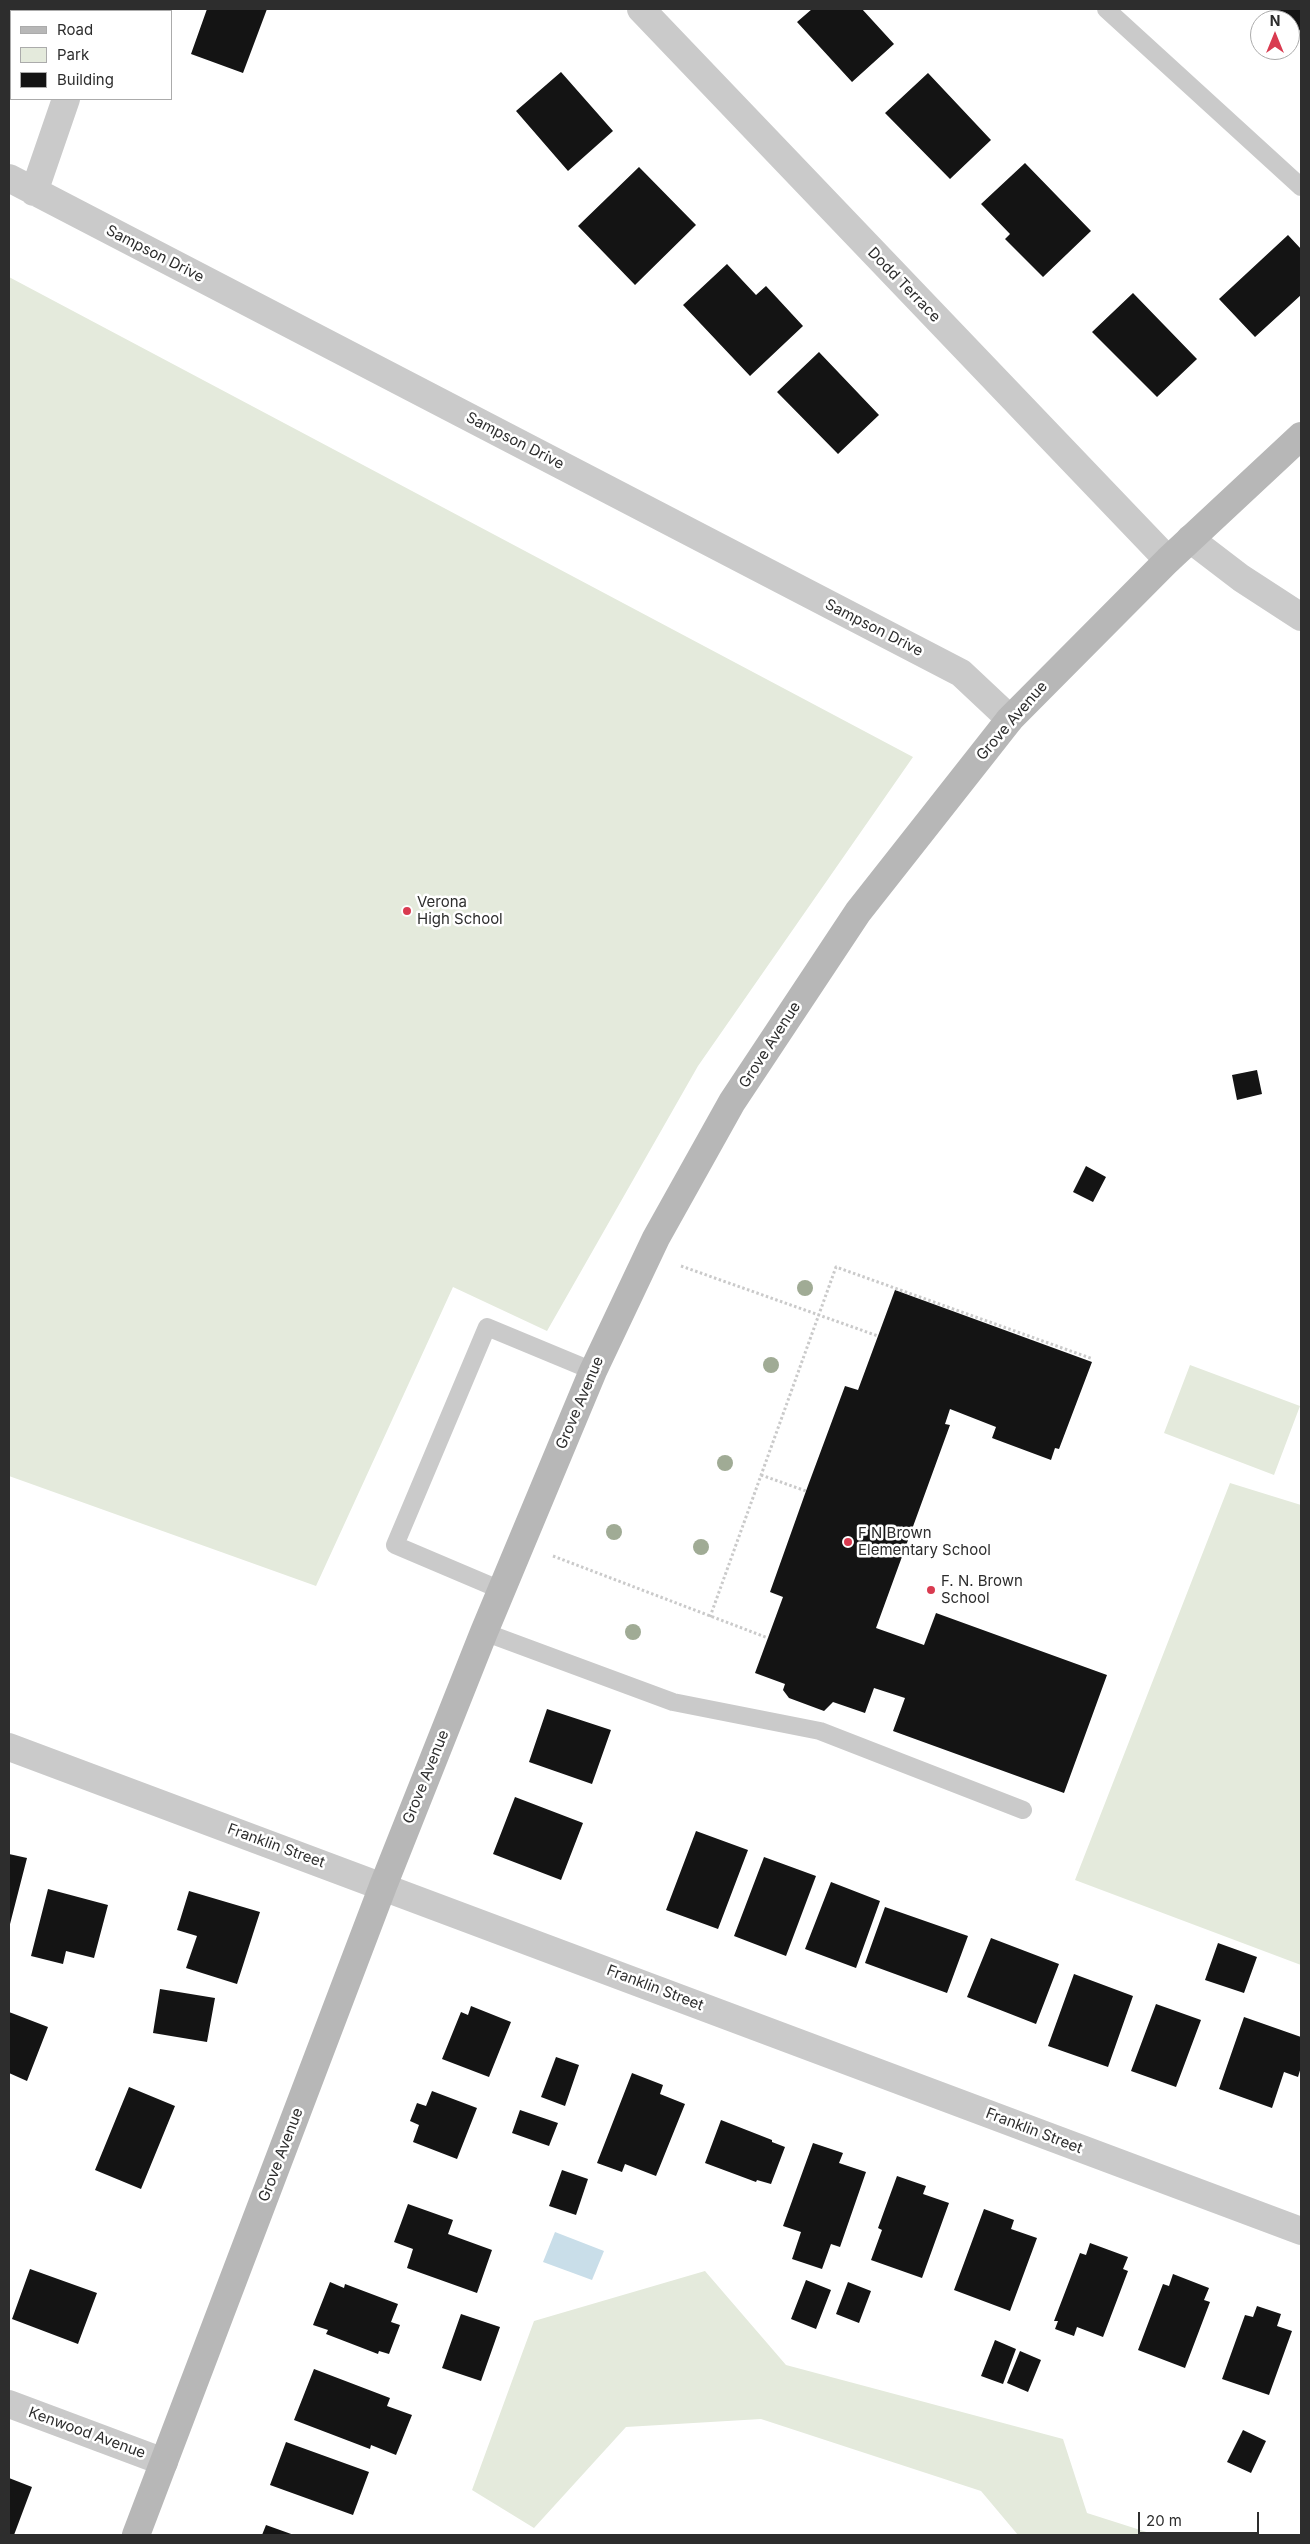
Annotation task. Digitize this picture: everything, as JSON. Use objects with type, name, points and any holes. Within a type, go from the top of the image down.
[{"type":"street","name":"Dodd Terrace","points":[[641,9],[1168,560]]},
{"type":"street","points":[[34,192],[66,100]]},
{"type":"street","name":"Sampson Drive","points":[[9,178],[961,673],[1010,720]]},
{"type":"street","name":"Grove Avenue","points":[[136,2535],[383,1886],[520,1543],[593,1371],[648,1254],[732,1102],[858,912],[1010,720],[1168,560],[1301,436]]},
{"type":"street","points":[[1190,540],[1241,578],[1301,617]]},
{"type":"street","name":"Franklin Street","points":[[9,1747],[1301,2231]]},
{"type":"street","name":"Kenwood Avenue","points":[[9,2404],[164,2462]]},
{"type":"lane","points":[[1106,9],[1301,187]]},
{"type":"lane","points":[[501,1590],[395,1545],[479,1345],[487,1327],[593,1371]]},
{"type":"lane","points":[[484,1632],[673,1702],[820,1731],[1022,1810]]},
{"type":"path","points":[[648,1254],[878,1336]]},
{"type":"path","points":[[710,1617],[836,1267],[1093,1359]]},
{"type":"path","points":[[761,1475],[806,1491]]},
{"type":"path","points":[[520,1543],[768,1638]]},
{"type":"green space","name":"Verona High School","points":[[9,277],[913,757],[698,1066],[547,1331],[453,1287],[316,1586],[9,1476]]},
{"type":"green space","points":[[1190,1365],[1300,1406],[1274,1475],[1164,1433]]},
{"type":"green space","points":[[1230,1483],[1301,1505],[1301,1965],[1075,1880]]},
{"type":"green space","points":[[705,2271],[786,2365],[1063,2439],[1087,2513],[1156,2535],[1018,2535],[981,2491],[761,2419],[626,2427],[534,2528],[472,2490],[534,2321]]},
{"type":"water","points":[[555,2232],[604,2251],[592,2280],[543,2262]]},
{"type":"building","points":[[207,9],[267,9],[243,73],[191,54]]},
{"type":"building","points":[[812,9],[862,9],[894,44],[852,82],[797,22]]},
{"type":"building","points":[[1274,9],[1301,9],[1301,32],[1300,10]]},
{"type":"building","points":[[561,72],[613,131],[568,171],[516,111]]},
{"type":"building","points":[[928,73],[991,140],[950,179],[885,113]]},
{"type":"building","points":[[1025,163],[1091,231],[1043,277],[1005,239],[1010,234],[981,204]]},
{"type":"building","points":[[639,167],[696,225],[635,285],[578,226]]},
{"type":"building","points":[[1288,235],[1301,249],[1301,295],[1255,337],[1219,299]]},
{"type":"building","points":[[727,264],[756,295],[766,286],[803,326],[750,376],[683,305]]},
{"type":"building","points":[[1133,293],[1197,359],[1157,397],[1092,332]]},
{"type":"building","points":[[819,352],[879,415],[838,454],[777,392]]},
{"type":"building","points":[[1257,1070],[1262,1094],[1237,1100],[1232,1075]]},
{"type":"building","points":[[1086,1166],[1106,1177],[1093,1202],[1073,1192]]},
{"type":"building","name":"F N Brown Elementary School","points":[[895,1290],[1092,1362],[1059,1449],[1055,1448],[1051,1460],[992,1438],[996,1427],[950,1409],[945,1424],[950,1425],[876,1628],[924,1645],[936,1613],[1107,1675],[1064,1793],[893,1731],[905,1698],[874,1688],[865,1713],[833,1702],[824,1711],[789,1698],[783,1690],[785,1684],[755,1673],[783,1597],[770,1592],[806,1491],[845,1386],[858,1390]]},
{"type":"building","points":[[547,1709],[611,1730],[592,1784],[529,1762]]},
{"type":"building","points":[[515,1797],[583,1823],[561,1880],[493,1854]]},
{"type":"building","points":[[696,1831],[748,1850],[718,1929],[666,1910]]},
{"type":"building","points":[[9,1854],[27,1858],[9,1928]]},
{"type":"building","points":[[764,1857],[816,1876],[786,1956],[734,1936]]},
{"type":"building","points":[[831,1882],[880,1901],[856,1968],[805,1949]]},
{"type":"building","points":[[48,1889],[108,1905],[94,1958],[66,1951],[63,1964],[31,1956]]},
{"type":"building","points":[[189,1891],[260,1912],[237,1984],[186,1968],[197,1936],[177,1930]]},
{"type":"building","points":[[885,1907],[968,1936],[947,1993],[865,1963]]},
{"type":"building","points":[[991,1938],[1059,1964],[1036,2024],[967,1997]]},
{"type":"building","points":[[1218,1943],[1257,1957],[1244,1993],[1205,1980]]},
{"type":"building","points":[[1074,1974],[1133,1996],[1108,2067],[1048,2046]]},
{"type":"building","points":[[160,1989],[215,1998],[207,2042],[153,2033]]},
{"type":"building","points":[[1156,2004],[1201,2020],[1176,2087],[1131,2071]]},
{"type":"building","points":[[471,2006],[511,2022],[489,2077],[442,2059],[461,2012],[468,2015]]},
{"type":"building","points":[[9,2012],[48,2027],[27,2081],[9,2073]]},
{"type":"building","points":[[1244,2017],[1301,2037],[1301,2067],[1298,2077],[1284,2072],[1272,2108],[1219,2089]]},
{"type":"building","points":[[556,2057],[579,2065],[565,2106],[541,2097]]},
{"type":"building","points":[[632,2073],[663,2085],[660,2094],[685,2104],[656,2176],[625,2164],[622,2172],[597,2163]]},
{"type":"building","points":[[129,2087],[175,2106],[141,2189],[95,2170]]},
{"type":"building","points":[[432,2091],[477,2108],[457,2159],[413,2142],[419,2125],[410,2121],[417,2103],[426,2106]]},
{"type":"building","points":[[520,2110],[558,2123],[549,2146],[512,2133]]},
{"type":"building","points":[[721,2120],[785,2147],[771,2184],[757,2180],[756,2182],[705,2163]]},
{"type":"building","points":[[813,2143],[843,2153],[839,2163],[866,2172],[840,2247],[831,2244],[822,2269],[792,2259],[801,2232],[783,2226]]},
{"type":"building","points":[[562,2170],[588,2179],[576,2215],[549,2206]]},
{"type":"building","points":[[897,2176],[926,2186],[923,2194],[949,2203],[922,2278],[871,2260],[882,2230],[878,2228]]},
{"type":"building","points":[[408,2204],[453,2220],[448,2234],[492,2250],[477,2293],[407,2268],[413,2249],[394,2242]]},
{"type":"building","points":[[984,2209],[1014,2220],[1011,2229],[1037,2238],[1010,2311],[954,2290]]},
{"type":"building","points":[[1090,2243],[1128,2257],[1123,2269],[1128,2271],[1103,2337],[1077,2327],[1074,2336],[1055,2329],[1058,2321],[1054,2321],[1080,2253],[1086,2255]]},
{"type":"building","points":[[30,2269],[97,2293],[78,2344],[12,2319]]},
{"type":"building","points":[[1173,2274],[1209,2288],[1204,2300],[1210,2302],[1185,2368],[1138,2350],[1163,2284],[1169,2286]]},
{"type":"building","points":[[806,2280],[831,2290],[816,2329],[791,2319]]},
{"type":"building","points":[[330,2282],[344,2288],[345,2284],[398,2304],[391,2322],[400,2325],[389,2354],[379,2351],[378,2354],[326,2334],[328,2330],[313,2325]]},
{"type":"building","points":[[848,2282],[871,2291],[859,2323],[836,2314]]},
{"type":"building","points":[[1257,2306],[1281,2314],[1277,2326],[1292,2331],[1269,2395],[1222,2379],[1245,2315],[1253,2317]]},
{"type":"building","points":[[461,2314],[500,2327],[481,2381],[442,2368]]},
{"type":"building","points":[[995,2340],[1016,2349],[1003,2384],[981,2376]]},
{"type":"building","points":[[1020,2351],[1041,2360],[1028,2392],[1007,2383]]},
{"type":"building","points":[[314,2369],[390,2398],[387,2406],[412,2415],[396,2455],[371,2445],[370,2449],[294,2420]]},
{"type":"building","points":[[1243,2430],[1266,2441],[1251,2473],[1227,2462]]},
{"type":"building","points":[[286,2442],[369,2472],[353,2515],[270,2485]]},
{"type":"building","points":[[9,2478],[32,2487],[14,2535],[9,2535]]},
{"type":"building","points":[[266,2525],[294,2535],[262,2535]]},
{"type":"place","name":"Verona High School","points":[[407,911]]},
{"type":"place","name":"F N Brown Elementary School","points":[[848,1542]]},
{"type":"place","name":"F. N. Brown School","points":[[931,1590]]}]
